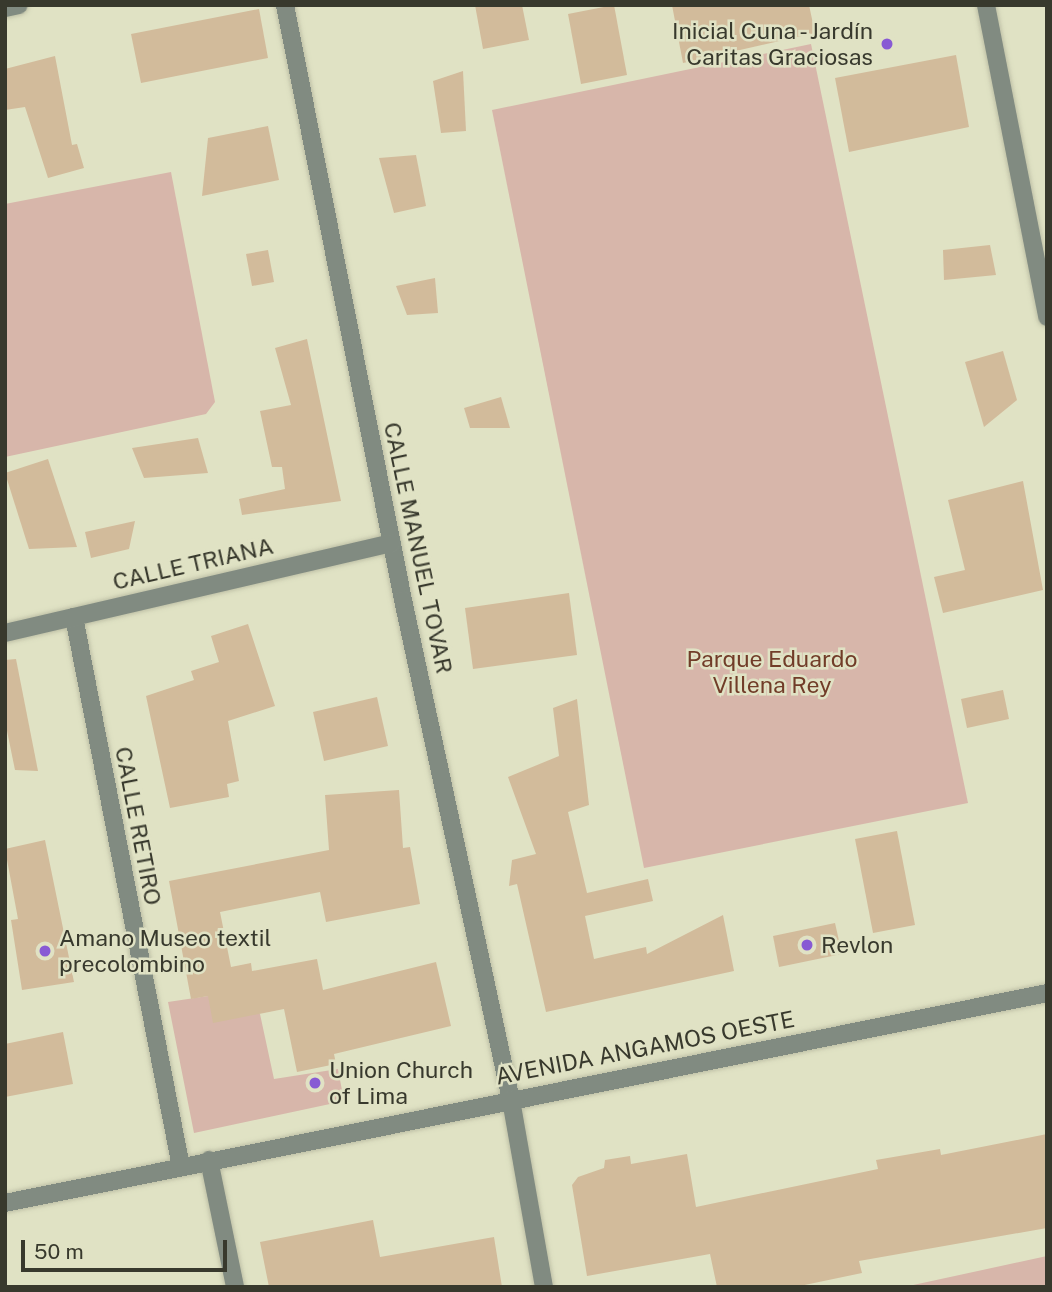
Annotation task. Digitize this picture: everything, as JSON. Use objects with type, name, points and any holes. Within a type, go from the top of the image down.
[{"type":"street","points":[[5,8],[19,5]]},
{"type":"street","name":"CALLE MANUEL TOVAR","points":[[285,5],[392,542],[511,1100],[544,1287]]},
{"type":"street","points":[[986,5],[1047,317]]},
{"type":"street","name":"CALLE TRIANA","points":[[5,633],[392,542]]},
{"type":"street","name":"CALLE RETIRO","points":[[74,617],[181,1167]]},
{"type":"street","name":"AVENIDA ANGAMOS OESTE","points":[[5,1203],[1047,993]]},
{"type":"street","points":[[209,1160],[235,1287]]},
{"type":"green space","name":"Parque Eduardo Villena Rey","points":[[811,44],[968,803],[644,868],[492,110]]},
{"type":"green space","points":[[171,172],[215,402],[206,414],[5,457],[5,204]]},
{"type":"green space","points":[[208,996],[260,1014],[274,1079],[338,1069],[344,1101],[194,1133],[168,1002]]},
{"type":"green space","points":[[1047,1256],[1047,1287],[904,1287]]},
{"type":"building","points":[[475,5],[522,5],[529,40],[483,49]]},
{"type":"building","points":[[614,5],[627,75],[581,84],[568,14]]},
{"type":"building","points":[[672,5],[809,5],[815,33],[683,63]]},
{"type":"building","points":[[259,9],[268,58],[141,83],[131,34]]},
{"type":"building","points":[[956,55],[969,127],[849,152],[835,78]]},
{"type":"building","points":[[55,56],[72,145],[77,144],[84,168],[48,178],[25,107],[5,110],[5,69]]},
{"type":"building","points":[[463,71],[466,131],[441,133],[433,81]]},
{"type":"building","points":[[268,126],[279,180],[202,196],[208,138]]},
{"type":"building","points":[[416,155],[426,206],[394,213],[379,158]]},
{"type":"building","points":[[990,245],[996,275],[944,280],[943,250]]},
{"type":"building","points":[[268,250],[274,282],[252,286],[246,254]]},
{"type":"building","points":[[435,278],[438,313],[407,315],[396,286]]},
{"type":"building","points":[[307,339],[341,501],[242,515],[239,499],[285,489],[282,467],[272,467],[260,411],[291,405],[275,348]]},
{"type":"building","points":[[1003,351],[1017,400],[984,427],[965,362]]},
{"type":"building","points":[[501,397],[510,428],[470,428],[464,408]]},
{"type":"building","points":[[198,438],[208,473],[144,478],[132,448]]},
{"type":"building","points":[[48,459],[77,547],[29,549],[5,473]]},
{"type":"building","points":[[1023,481],[1043,590],[943,613],[934,577],[965,570],[948,500]]},
{"type":"building","points":[[135,521],[129,549],[91,558],[85,532]]},
{"type":"building","points":[[569,593],[577,655],[473,669],[465,608]]},
{"type":"building","points":[[248,624],[275,706],[228,721],[239,781],[227,784],[229,797],[170,808],[146,696],[194,680],[191,671],[219,662],[211,636]]},
{"type":"building","points":[[16,659],[38,771],[15,770],[5,721],[5,660]]},
{"type":"building","points":[[1003,690],[1009,719],[967,728],[961,699]]},
{"type":"building","points":[[377,697],[388,746],[324,761],[313,712]]},
{"type":"building","points":[[577,699],[589,805],[568,812],[587,893],[648,879],[653,901],[585,916],[594,959],[646,947],[647,954],[723,915],[734,971],[546,1012],[517,884],[509,886],[512,860],[536,854],[508,777],[559,756],[553,708]]},
{"type":"building","points":[[399,790],[403,848],[410,847],[420,904],[326,922],[320,892],[220,912],[231,967],[251,963],[252,971],[317,959],[323,990],[436,962],[451,1026],[334,1054],[336,1064],[297,1072],[284,1009],[213,1023],[208,996],[191,999],[169,881],[329,850],[325,795]]},
{"type":"building","points":[[897,831],[915,925],[873,933],[855,839]]},
{"type":"building","points":[[45,840],[74,982],[22,990],[11,920],[18,919],[5,849]]},
{"type":"building","name":"Revlon","points":[[835,923],[842,954],[779,967],[773,936]]},
{"type":"building","points":[[63,1032],[73,1084],[5,1097],[5,1044]]},
{"type":"building","points":[[1047,1134],[1047,1228],[859,1261],[862,1273],[795,1287],[717,1287],[710,1254],[587,1276],[572,1185],[578,1177],[604,1168],[605,1160],[630,1156],[631,1164],[687,1154],[696,1207],[878,1169],[876,1160],[940,1149],[941,1155]]},
{"type":"building","points":[[373,1220],[380,1257],[494,1237],[502,1287],[269,1287],[260,1242]]},
{"type":"place","name":"Inicial Cuna - Jardín Caritas Graciosas","points":[[887,44]]},
{"type":"place","name":"Revlon","points":[[807,945]]},
{"type":"place","name":"Amano Museo textil precolombino","points":[[45,951]]},
{"type":"place","name":"Union Church of Lima","points":[[315,1083]]}]
